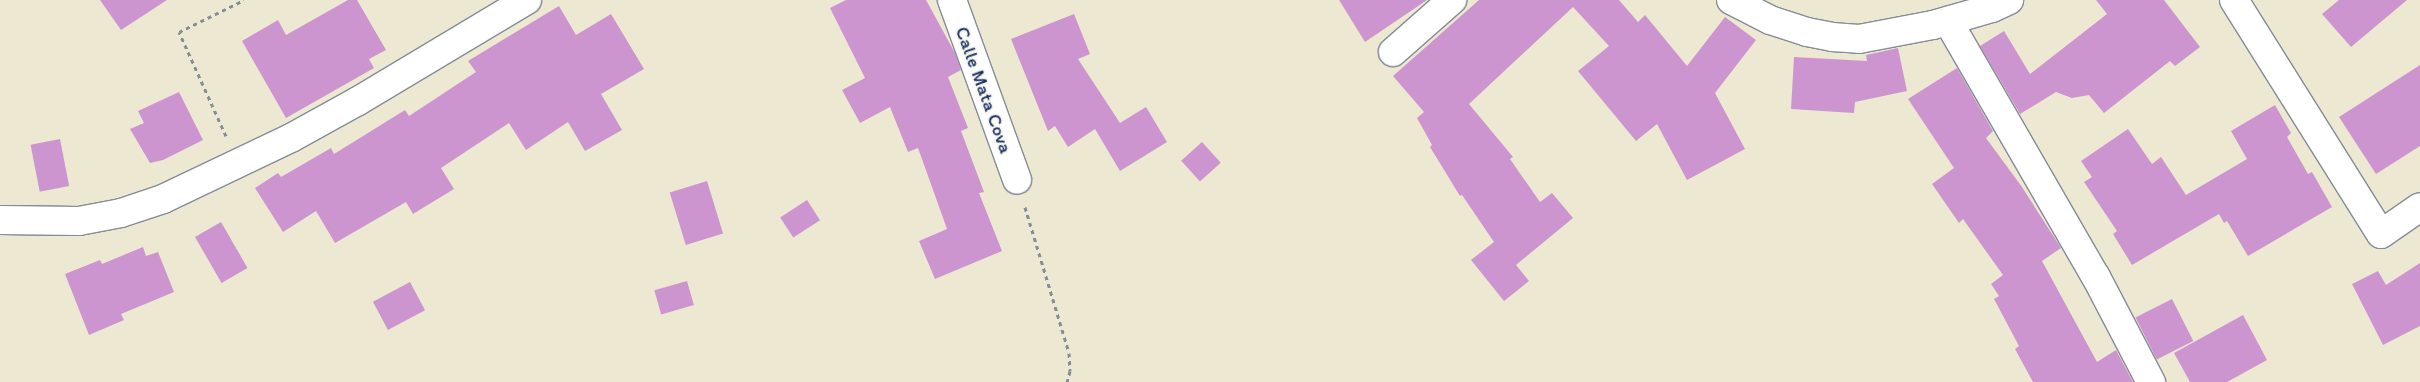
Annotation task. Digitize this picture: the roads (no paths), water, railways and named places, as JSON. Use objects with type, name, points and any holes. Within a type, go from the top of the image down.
[{"type":"street","points":[[0,220],[79,221],[121,213],[163,199],[238,164],[358,101],[527,0]]},
{"type":"street","name":"Calle Mata Cova","points":[[952,0],[1017,180]]},
{"type":"street","points":[[1393,52],[1452,0]]},
{"type":"street","points":[[1731,0],[1770,20],[1832,37],[1859,39],[1948,21],[2009,0]]},
{"type":"street","points":[[2234,0],[2381,234],[2420,207]]},
{"type":"street","points":[[1948,21],[2096,277],[2151,382]]}]
